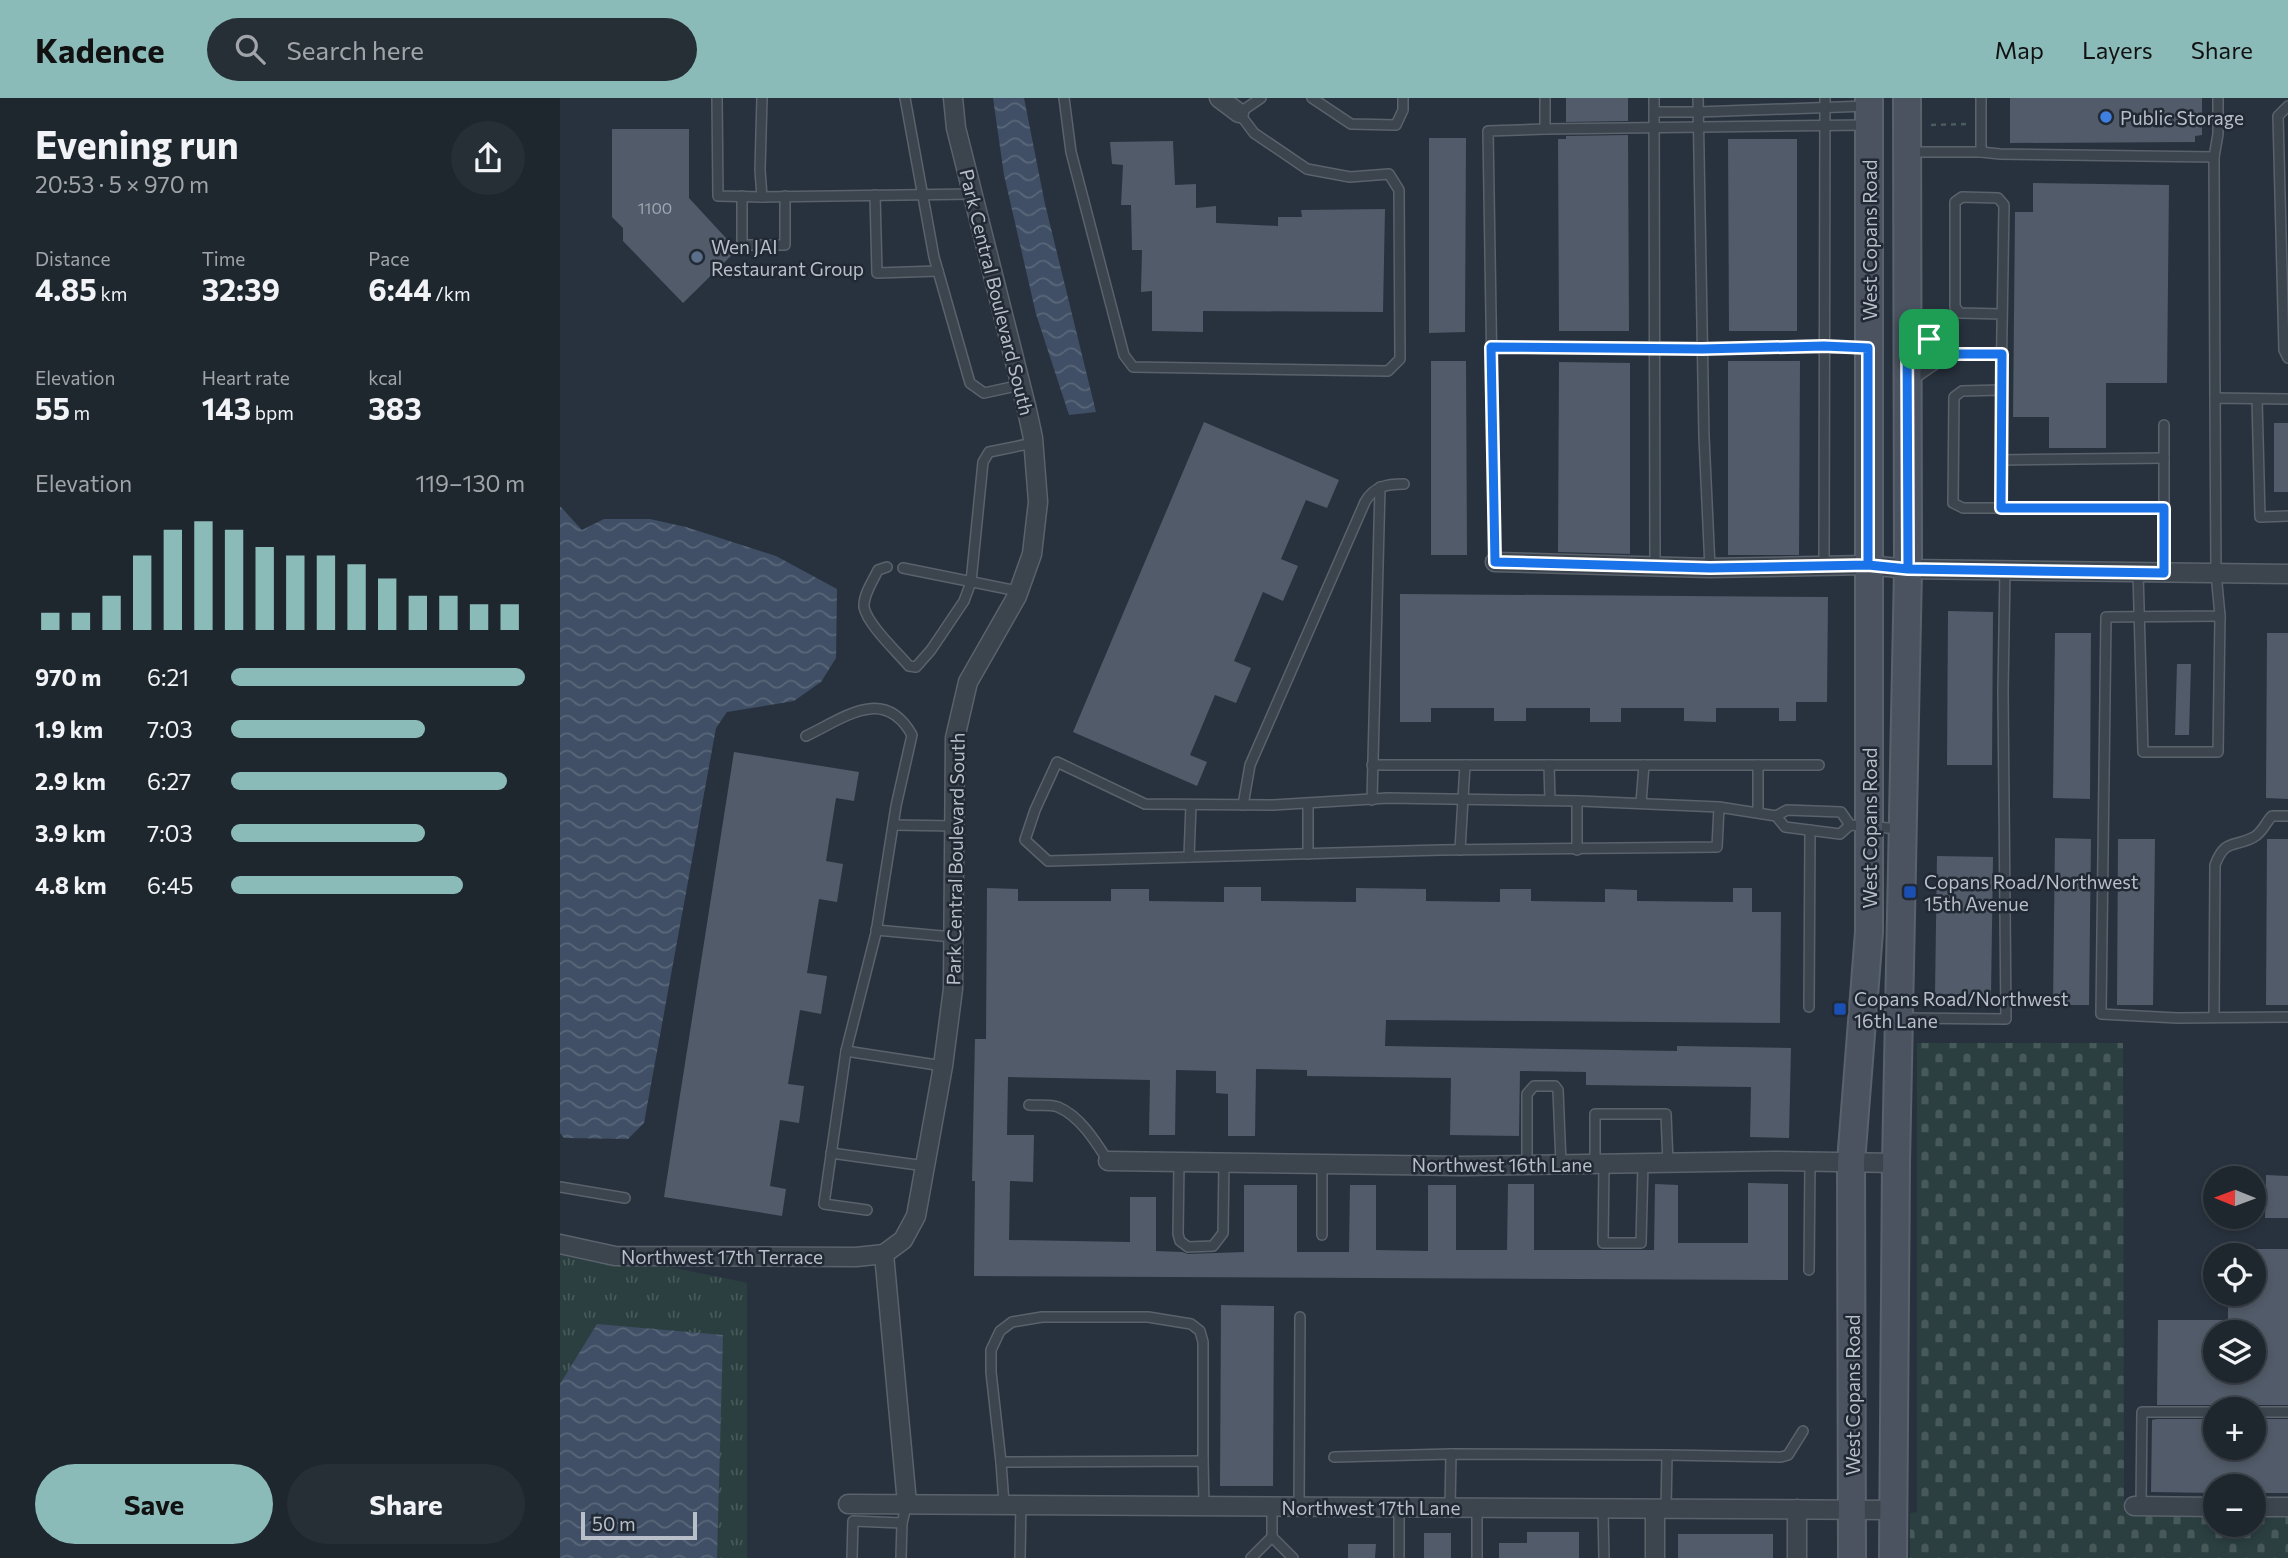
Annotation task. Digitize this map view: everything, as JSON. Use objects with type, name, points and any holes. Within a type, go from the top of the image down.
[{"type":"main road","name":"West Copans Road","points":[[1893,1558],[1896,1163],[1908,569],[1907,98]]},
{"type":"main road","name":"West Copans Road","points":[[1852,1558],[1851,1162],[1869,932],[1859,826],[1868,565],[1869,110]]},
{"type":"street","name":"Park Central Boulevard South","points":[[884,1254],[904,1240],[916,1216],[943,1066],[953,989],[955,738],[968,682],[1018,591],[1032,554],[1038,502],[1033,443],[1021,385],[956,128],[953,98]]},
{"type":"street","points":[[1219,98],[1239,113]]},
{"type":"street","points":[[1495,562],[1710,568],[1868,565],[1908,569],[2288,575]]},
{"type":"street","name":"Northwest 16th Lane","points":[[1108,1161],[1527,1165],[1896,1163]]},
{"type":"street","name":"Northwest 17th Terrace","points":[[560,1244],[615,1256],[884,1254]]},
{"type":"street","points":[[884,1254],[906,1503]]},
{"type":"street","name":"Northwest 17th Lane","points":[[848,1504],[1893,1510]]},
{"type":"street","points":[[2138,1506],[2203,1507]]},
{"type":"street","points":[[2266,1507],[2288,1507]]},
{"type":"street","points":[[1655,1558],[1661,1509]]},
{"type":"street","points":[[1797,1509],[1797,1558]]},
{"type":"lane","points":[[717,98],[718,196],[972,194]]},
{"type":"lane","points":[[762,98],[762,197]]},
{"type":"lane","points":[[905,98],[938,271],[970,383],[984,393],[1021,385]]},
{"type":"lane","points":[[1064,98],[1071,152],[1080,189],[1124,355],[1133,368],[1388,371],[1400,359],[1399,190],[1389,174],[1350,177],[1307,169],[1254,133],[1239,113],[1261,98]]},
{"type":"lane","points":[[1312,98],[1351,124],[1396,125],[1403,110],[1403,98]]},
{"type":"lane","points":[[1545,98],[1545,129]]},
{"type":"lane","points":[[1654,98],[1655,567]]},
{"type":"lane","points":[[1698,98],[1702,349],[1710,568]]},
{"type":"lane","points":[[1981,98],[1981,152]]},
{"type":"lane","points":[[2138,572],[2143,752],[2218,752],[2220,616],[2216,573],[2214,157],[2218,134],[2217,98]]},
{"type":"lane","points":[[1654,112],[1699,112],[1825,103],[1869,110]]},
{"type":"lane","points":[[1824,566],[1825,103]]},
{"type":"lane","points":[[2288,106],[2278,116],[2284,350],[2288,358]]},
{"type":"lane","points":[[1495,562],[1488,131],[1825,125],[1869,110]]},
{"type":"lane","points":[[1907,152],[2214,157]]},
{"type":"lane","points":[[875,195],[877,273],[938,271]]},
{"type":"lane","points":[[742,196],[742,245],[785,245],[785,196]]},
{"type":"lane","points":[[2001,508],[2004,205],[1998,198],[1962,197],[1955,202],[1955,307],[1961,313],[2002,314]]},
{"type":"lane","points":[[1907,326],[1955,354]]},
{"type":"lane","points":[[1491,347],[1868,348]]},
{"type":"lane","points":[[1908,383],[1955,354],[2002,354]]},
{"type":"lane","points":[[2001,390],[1962,391],[1954,397],[1953,503],[1964,508],[2164,508]]},
{"type":"lane","points":[[2215,398],[2288,398]]},
{"type":"lane","points":[[2257,399],[2260,517],[2288,516]]},
{"type":"lane","points":[[2164,425],[2164,573]]},
{"type":"lane","points":[[887,567],[878,570],[866,595],[864,607],[870,621],[909,666],[916,667],[931,650],[964,601],[971,582],[983,461],[989,452],[1033,443]]},
{"type":"lane","points":[[2001,460],[2164,458]]},
{"type":"lane","points":[[1243,805],[1250,765],[1365,502],[1373,491],[1380,487],[1405,484]]},
{"type":"lane","points":[[1372,800],[1380,487]]},
{"type":"lane","points":[[903,568],[1018,591]]},
{"type":"lane","points":[[1899,1018],[2006,1018],[2003,691],[2005,570]]},
{"type":"lane","points":[[2220,616],[2106,617],[2101,1014],[2177,1018],[2288,1017]]},
{"type":"lane","points":[[806,736],[866,707],[879,707],[904,722],[912,735],[876,930],[846,1051],[824,1204],[867,1210]]},
{"type":"lane","points":[[1719,807],[1717,847],[1460,850],[1048,861],[1025,839],[1057,762],[1145,804],[1308,804],[1464,799],[1641,803],[1719,807],[1758,812],[1776,816],[1785,827],[1840,834],[1859,826],[1903,829]]},
{"type":"lane","points":[[1372,765],[1819,765]]},
{"type":"lane","points":[[1460,850],[1465,765]]},
{"type":"lane","points":[[1549,765],[1550,800]]},
{"type":"lane","points":[[1641,803],[1644,765]]},
{"type":"lane","points":[[1758,765],[1758,812]]},
{"type":"lane","points":[[1577,801],[1577,850]]},
{"type":"lane","points":[[1308,804],[1308,854]]},
{"type":"lane","points":[[1189,857],[1191,805]]},
{"type":"lane","points":[[1776,816],[1787,810],[1841,812],[1859,826]]},
{"type":"lane","points":[[2214,1017],[2215,865],[2219,854],[2229,844],[2258,836],[2272,816],[2288,816]]},
{"type":"lane","points":[[894,825],[954,826]]},
{"type":"lane","points":[[1809,1007],[1810,830]]},
{"type":"lane","points":[[876,930],[953,937]]},
{"type":"lane","points":[[846,1051],[943,1066]]},
{"type":"lane","points":[[1527,1165],[1527,1094],[1534,1086],[1555,1086],[1558,1090],[1561,1164]]},
{"type":"lane","points":[[1029,1105],[1057,1107],[1072,1117],[1094,1139],[1108,1161]]},
{"type":"lane","points":[[1643,1163],[1641,1243],[1603,1243],[1595,1114],[1666,1114],[1668,1163]]},
{"type":"lane","points":[[831,1153],[925,1166]]},
{"type":"lane","points":[[1179,1162],[1178,1234],[1188,1247],[1213,1246],[1223,1233],[1224,1162]]},
{"type":"lane","points":[[1809,1270],[1810,1162]]},
{"type":"lane","points":[[1322,1163],[1322,1235]]},
{"type":"lane","points":[[560,1187],[625,1198]]},
{"type":"lane","points":[[1020,1558],[1012,1504],[1001,1462],[991,1372],[991,1350],[1000,1331],[1012,1322],[1042,1317],[1148,1317],[1191,1324],[1200,1331],[1203,1342],[1203,1506]]},
{"type":"lane","points":[[1299,1506],[1300,1317]]},
{"type":"lane","points":[[2138,1506],[2142,1412],[2203,1412]]},
{"type":"lane","points":[[2266,1412],[2288,1412]]},
{"type":"lane","points":[[1334,1458],[1451,1454],[1781,1457],[1788,1455],[1803,1431]]},
{"type":"lane","points":[[1450,1507],[1451,1454]]},
{"type":"lane","points":[[1661,1509],[1667,1455]]},
{"type":"lane","points":[[1001,1462],[1203,1461]]},
{"type":"lane","points":[[901,1558],[902,1523],[906,1503]]},
{"type":"lane","points":[[1251,1558],[1272,1537],[1272,1506]]},
{"type":"lane","points":[[1399,1507],[1399,1558]]},
{"type":"lane","points":[[1477,1508],[1477,1558]]},
{"type":"lane","points":[[1604,1509],[1604,1558]]},
{"type":"lane","points":[[852,1558],[853,1521],[902,1523]]},
{"type":"lane","points":[[1272,1537],[1293,1558]]},
{"type":"path","points":[[1931,125],[1966,124]]},
{"type":"green space","points":[[1917,1043],[2123,1043],[2124,1513],[2203,1514],[2203,1537],[2266,1537],[2266,1514],[2288,1514],[2288,1558],[1910,1558],[1910,1513],[1917,1512]]},
{"type":"green space","points":[[560,1244],[747,1283],[747,1558],[560,1558]]},
{"type":"water","points":[[993,98],[1024,98],[1045,204],[1096,412],[1069,415],[1036,314],[1004,175]]},
{"type":"water","points":[[560,506],[582,530],[604,519],[650,519],[686,527],[776,556],[837,589],[836,658],[821,682],[794,701],[727,712],[716,728],[644,1123],[628,1139],[564,1138],[560,1133]]},
{"type":"water","points":[[597,1324],[723,1335],[717,1558],[560,1558],[560,1384]]},
{"type":"building","points":[[1566,98],[1628,98],[1628,121],[1566,122]]},
{"type":"building","name":"Public Storage","points":[[2010,98],[2202,98],[2202,135],[2195,136],[2195,142],[2010,143]]},
{"type":"building","points":[[612,129],[689,129],[689,198],[737,250],[683,303],[623,241],[623,228],[612,217]]},
{"type":"building","points":[[1628,135],[1629,331],[1559,331],[1558,139],[1566,139],[1566,136]]},
{"type":"building","points":[[1429,138],[1466,138],[1465,332],[1429,333]]},
{"type":"building","points":[[1728,139],[1797,139],[1797,331],[1729,331]]},
{"type":"building","points":[[1173,141],[1175,185],[1196,184],[1196,208],[1216,206],[1216,223],[1278,226],[1278,217],[1302,217],[1301,210],[1385,209],[1383,312],[1203,311],[1203,332],[1152,331],[1152,291],[1141,292],[1142,250],[1132,250],[1131,205],[1121,205],[1123,165],[1112,164],[1110,142]]},
{"type":"building","points":[[2033,183],[2169,185],[2167,383],[2106,383],[2106,448],[2049,448],[2049,417],[2013,417],[2015,212],[2033,212]]},
{"type":"building","points":[[1431,361],[1466,361],[1467,555],[1431,555]]},
{"type":"building","points":[[1728,361],[1800,361],[1799,555],[1728,555]]},
{"type":"building","points":[[1559,362],[1630,363],[1630,554],[1558,552]]},
{"type":"building","points":[[1204,422],[1339,480],[1327,508],[1306,500],[1281,559],[1298,566],[1283,601],[1263,592],[1234,661],[1251,668],[1236,703],[1215,695],[1190,755],[1207,762],[1197,786],[1073,732]]},
{"type":"building","points":[[2274,423],[2288,423],[2288,492],[2274,492]]},
{"type":"building","points":[[1400,594],[1828,597],[1827,702],[1796,702],[1796,721],[1779,721],[1779,708],[1716,708],[1716,722],[1684,721],[1684,708],[1621,708],[1621,722],[1590,722],[1590,708],[1526,708],[1526,721],[1494,721],[1494,708],[1431,708],[1431,722],[1400,722]]},
{"type":"building","points":[[1948,611],[1993,612],[1992,765],[1947,765]]},
{"type":"building","points":[[2055,633],[2091,633],[2090,799],[2053,798]]},
{"type":"building","points":[[2267,633],[2288,633],[2288,799],[2266,798]]},
{"type":"building","points":[[2177,664],[2191,664],[2189,735],[2175,735]]},
{"type":"building","points":[[734,752],[859,772],[854,801],[836,798],[826,861],[843,864],[837,902],[819,899],[807,973],[827,976],[821,1014],[800,1010],[788,1084],[804,1086],[799,1123],[780,1120],[770,1186],[786,1189],[782,1216],[664,1197]]},
{"type":"building","points":[[2055,838],[2091,839],[2089,1005],[2053,1005]]},
{"type":"building","points":[[2118,839],[2155,839],[2153,1005],[2117,1005]]},
{"type":"building","points":[[2267,839],[2288,839],[2288,1005],[2266,1005]]},
{"type":"building","points":[[1937,856],[1993,857],[1991,995],[1935,994]]},
{"type":"building","points":[[1224,887],[1261,887],[1261,901],[1356,902],[1356,888],[1426,889],[1426,901],[1500,902],[1500,889],[1531,889],[1531,901],[1605,902],[1605,889],[1637,890],[1637,901],[1733,902],[1733,888],[1752,888],[1752,912],[1781,912],[1780,1023],[1386,1020],[1385,1046],[1677,1051],[1677,1046],[1791,1048],[1789,1138],[1750,1137],[1751,1087],[1586,1085],[1586,1072],[1520,1071],[1519,1136],[1450,1135],[1451,1078],[1307,1076],[1307,1070],[1256,1069],[1255,1136],[1228,1136],[1228,1094],[1216,1093],[1216,1071],[1176,1070],[1175,1135],[1149,1135],[1150,1080],[1008,1077],[1007,1135],[1034,1135],[1033,1182],[1010,1181],[1009,1240],[1130,1242],[1130,1197],[1156,1197],[1156,1251],[1188,1254],[1244,1252],[1244,1185],[1297,1185],[1297,1252],[1349,1252],[1350,1185],[1376,1185],[1376,1250],[1428,1251],[1428,1185],[1456,1185],[1456,1250],[1507,1250],[1508,1184],[1534,1184],[1534,1250],[1654,1250],[1655,1184],[1678,1185],[1678,1243],[1748,1243],[1748,1183],[1788,1184],[1788,1280],[974,1276],[975,1181],[972,1181],[975,1039],[986,1039],[987,888],[1018,889],[1018,901],[1111,901],[1111,889],[1149,889],[1149,901],[1224,902]]},
{"type":"building","points":[[2266,1175],[2288,1176],[2288,1218],[2266,1218]]},
{"type":"building","points":[[2266,1249],[2288,1249],[2288,1405],[2266,1405],[2266,1397],[2203,1397],[2203,1405],[2157,1405],[2158,1320],[2203,1320],[2203,1383],[2266,1383],[2266,1320],[2228,1320],[2228,1306],[2266,1306]]},
{"type":"building","points":[[1221,1305],[1274,1306],[1273,1486],[1220,1486]]},
{"type":"building","points":[[2203,1419],[2203,1460],[2266,1460],[2266,1419],[2288,1419],[2288,1493],[2266,1493],[2266,1474],[2203,1474],[2203,1493],[2151,1492],[2152,1420]]},
{"type":"building","points":[[1527,1532],[1579,1532],[1579,1558],[1499,1558],[1499,1543],[1527,1543]]},
{"type":"building","points":[[1424,1533],[1451,1533],[1451,1558],[1424,1558]]},
{"type":"building","points":[[1678,1534],[1773,1534],[1773,1558],[1678,1558]]},
{"type":"building","points":[[1348,1544],[1376,1544],[1375,1558],[1348,1558]]},
{"type":"place","name":"Public Storage","points":[[2106,117]]},
{"type":"place","name":"Wen JAI Restaurant Group","points":[[697,257]]},
{"type":"place","name":"Copans Road/Northwest 15th Avenue","points":[[1910,892]]},
{"type":"place","name":"Copans Road/Northwest 16th Lane","points":[[1840,1009]]},
{"type":"route","points":[[1929,339],[1907,326],[1908,569],[1868,565],[1710,568],[1495,562],[1491,347],[1702,349],[1824,346],[1868,348],[1868,565],[1908,569],[2164,573],[2164,508],[2001,508],[2002,354],[1955,354],[1929,339]]}]
